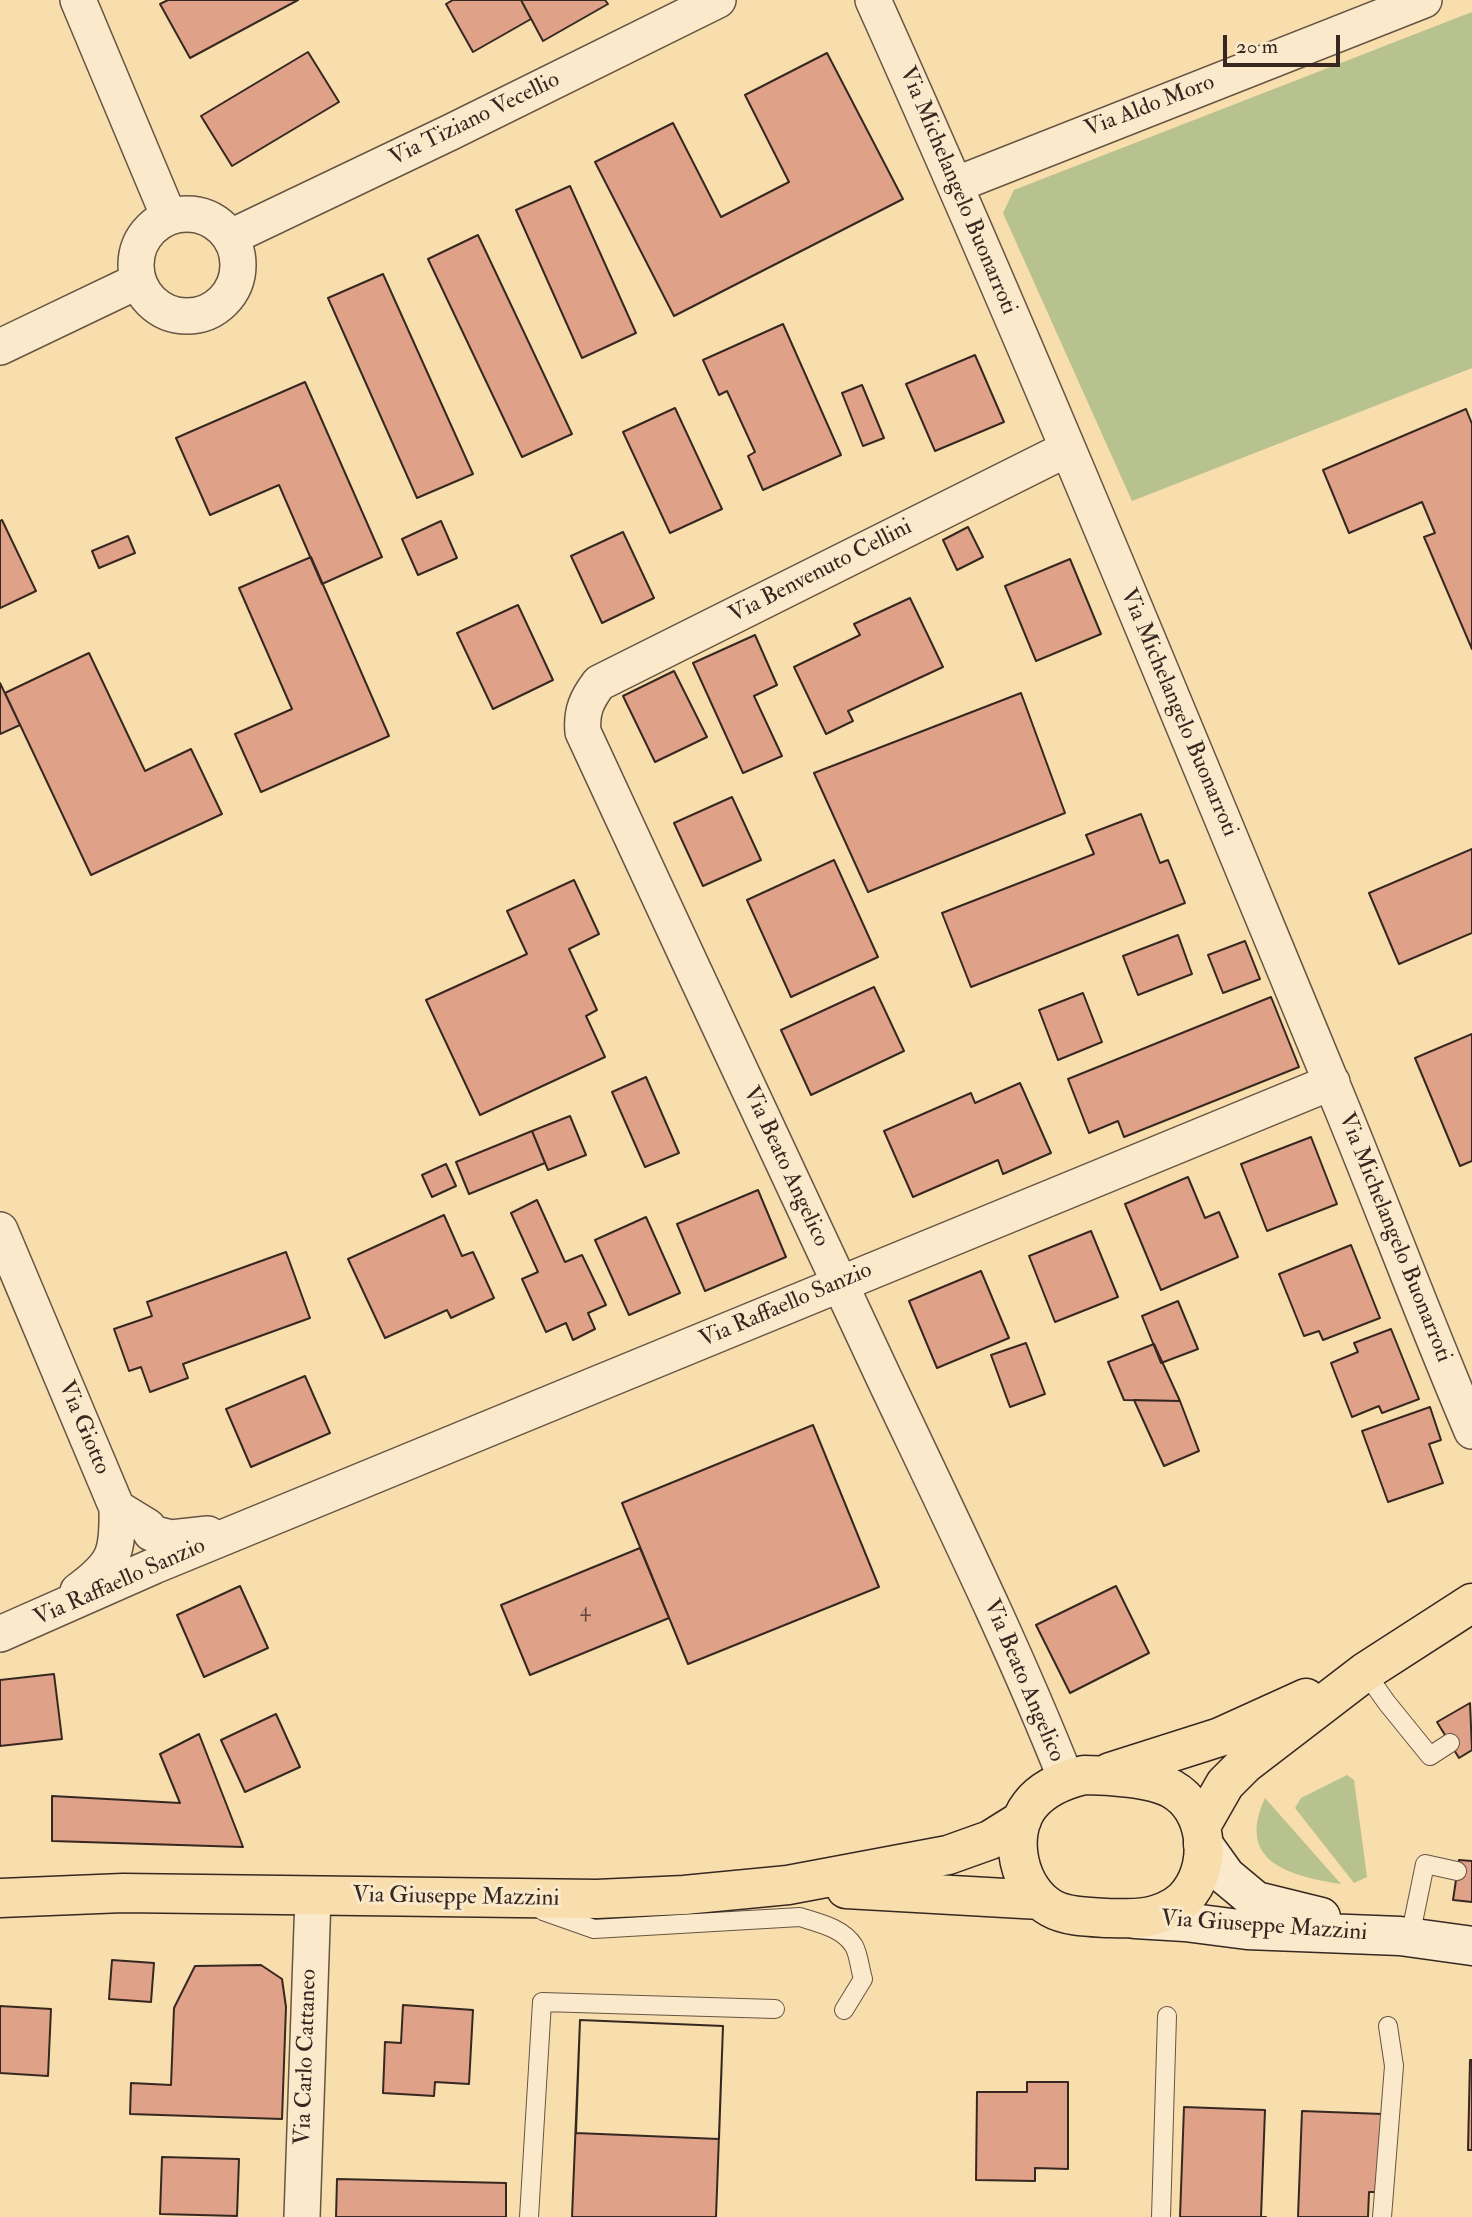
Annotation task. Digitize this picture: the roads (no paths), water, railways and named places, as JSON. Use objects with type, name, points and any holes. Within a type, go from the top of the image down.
[{"type":"main road","points":[[1365,1672],[1220,1737],[1045,1790],[1029,1806],[1022,1821],[1018,1844],[1020,1869],[1027,1885],[1040,1900],[1053,1909],[1074,1915],[1135,1919],[1166,1911],[1178,1904],[1190,1893],[1198,1878],[1202,1863],[1202,1835],[1225,1784],[1244,1764],[1365,1672],[1472,1603]]},
{"type":"main road","points":[[1084,1777],[1163,1784],[1185,1799],[1202,1835]]},
{"type":"main road","name":"Via Giuseppe Mazzini","points":[[0,1898],[123,1893],[597,1899],[788,1885],[948,1855],[990,1840],[1022,1821]]},
{"type":"main road","name":"Via Giuseppe Mazzini","points":[[1202,1835],[1226,1876],[1256,1901],[1402,1936],[1472,1946]]},
{"type":"main road","name":"Via Giuseppe Mazzini","points":[[0,1872],[70,1880],[123,1893]]},
{"type":"main road","name":"Via Giuseppe Mazzini","points":[[788,1885],[1040,1900]]},
{"type":"main road","name":"Via Giuseppe Mazzini","points":[[1135,1919],[1247,1930],[1402,1936]]},
{"type":"street","points":[[78,0],[169,217]]},
{"type":"street","name":"Via Tiziano Vecellio","points":[[231,237],[718,0]]},
{"type":"street","name":"Via Michelangelo Buonarroti","points":[[873,0],[1068,449],[1332,1082],[1472,1431]]},
{"type":"street","name":"Via Aldo Moro","points":[[955,185],[1424,0]]},
{"type":"street","points":[[186,213],[204,216],[219,225],[231,237],[239,257],[237,279],[227,298],[210,312],[188,316],[167,312],[149,300],[138,281],[136,265],[138,250],[145,236],[156,225],[169,217],[186,213]]},
{"type":"street","points":[[0,347],[138,281]]},
{"type":"street","name":"Via Benvenuto Cellini","points":[[584,706],[599,682],[1068,449]]},
{"type":"street","name":"Via Beato Angelico","points":[[584,706],[581,719],[583,732],[715,1019],[841,1283],[1039,1712],[1084,1777]]},
{"type":"street","name":"Via Raffaello Sanzio","points":[[0,1634],[240,1531],[1332,1082]]},
{"type":"street","name":"Via Giotto","points":[[0,1230],[117,1508],[118,1540],[108,1567],[56,1608]]},
{"type":"street","name":"Via Raffaello Sanzio","points":[[117,1508],[148,1527],[151,1533],[171,1538],[240,1531]]},
{"type":"street","name":"Via Carlo Cattaneo","points":[[302,2217],[313,1897]]},
{"type":"lane","points":[[1365,1672],[1430,1756],[1450,1743]]},
{"type":"lane","points":[[1402,1936],[1425,1864],[1457,1871]]},
{"type":"lane","points":[[507,1898],[594,1929],[800,1917],[811,1920],[840,1932],[855,1947],[863,1979],[844,2010]]},
{"type":"lane","points":[[529,2217],[542,2002],[775,2009]]},
{"type":"lane","points":[[1161,2217],[1167,2016]]},
{"type":"lane","points":[[1382,2217],[1394,2066],[1388,2026]]}]
